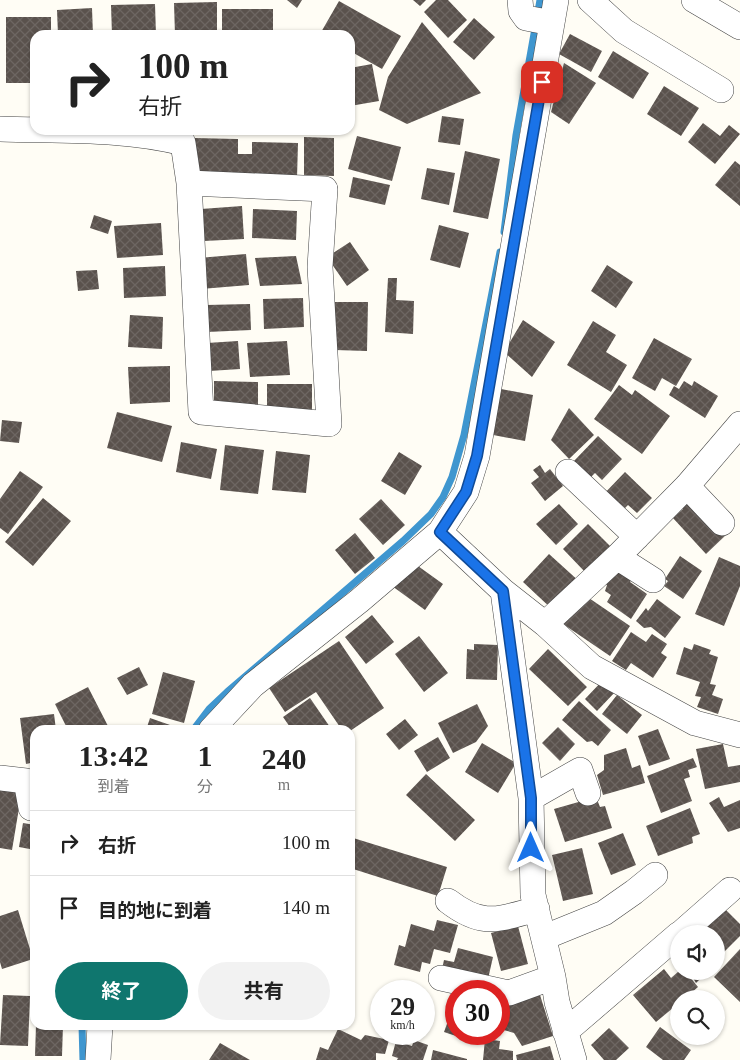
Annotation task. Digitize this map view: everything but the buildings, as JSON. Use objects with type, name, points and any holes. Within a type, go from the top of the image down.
[{"type":"street","points":[[590,0],[668,70],[721,90]]},
{"type":"street","points":[[694,0],[740,27]]},
{"type":"street","points":[[216,725],[253,685],[359,601],[440,532],[466,492],[477,456],[540,13]]},
{"type":"street","points":[[0,129],[30,130]]},
{"type":"street","points":[[148,135],[183,143],[190,184],[201,412],[329,424],[320,267],[325,189],[190,184]]},
{"type":"street","points":[[545,624],[617,557],[687,486],[740,424]]},
{"type":"street","points":[[568,472],[637,537]]},
{"type":"street","points":[[687,486],[722,523]]},
{"type":"street","points":[[440,532],[503,591],[545,624],[592,667],[695,723],[740,735]]},
{"type":"street","points":[[617,557],[653,580]]},
{"type":"street","points":[[503,591],[531,798],[532,883],[557,1002],[574,1060]]},
{"type":"street","points":[[531,798],[580,770],[588,793]]},
{"type":"street","points":[[0,778],[26,781],[30,803]]},
{"type":"street","points":[[545,938],[604,913],[634,892],[655,874]]},
{"type":"street","points":[[689,925],[730,890]]},
{"type":"street","points":[[448,901],[462,912],[471,916],[492,919],[537,909]]},
{"type":"street","points":[[565,1032],[670,942]]},
{"type":"street","points":[[440,978],[509,992],[553,977]]},
{"type":"street","points":[[98,1060],[100,1030]]},
{"type":"waterway","points":[[504,232],[516,135],[540,0]]},
{"type":"waterway","points":[[197,725],[209,709],[227,692],[403,541],[431,514],[443,497],[452,477],[464,435],[500,252]]},
{"type":"waterway","points":[[82,1030],[83,1060]]},
{"type":"route","points":[[531,848],[531,798],[503,591],[440,532],[453,515],[466,492],[477,456],[542,82]]}]
